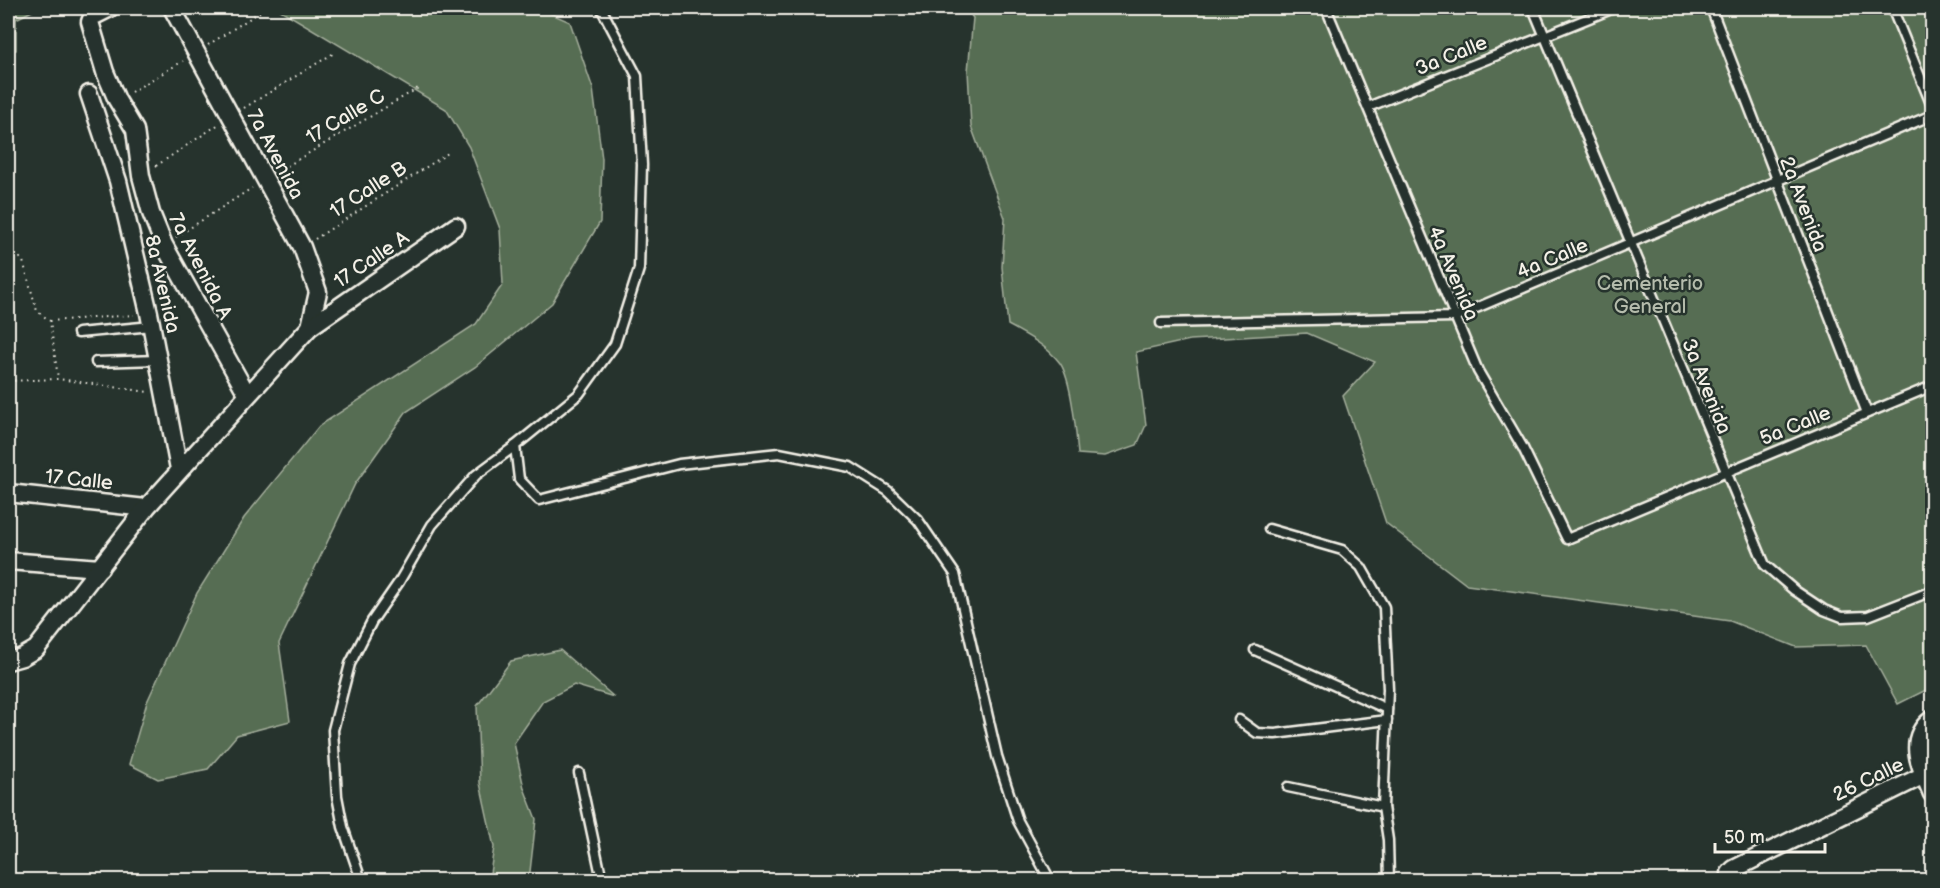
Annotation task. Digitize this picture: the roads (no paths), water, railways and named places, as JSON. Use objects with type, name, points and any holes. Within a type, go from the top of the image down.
[{"type":"street","name":"7a Avenida A","points":[[110,8],[92,17],[90,21],[105,72],[117,100],[135,130],[141,176],[150,213],[164,245],[247,394]]},
{"type":"street","name":"7a Avenida","points":[[172,8],[302,247],[318,292],[309,327]]},
{"type":"street","name":"8a Avenida","points":[[89,94],[118,181],[159,360],[179,469]]},
{"type":"street","name":"17 Calle A","points":[[309,327],[456,226]]},
{"type":"street","points":[[15,659],[36,649],[179,469],[309,327]]},
{"type":"street","name":"17 Calle","points":[[8,493],[146,508]]},
{"type":"street","points":[[8,561],[100,568]]},
{"type":"street","name":"26 Calle","points":[[1732,875],[1924,775],[1916,756],[1918,735],[1932,719]]},
{"type":"street","points":[[1924,775],[1932,794]]},
{"type":"lane","points":[[361,880],[343,826],[337,796],[333,730],[350,664],[372,621],[399,582],[432,525],[476,475],[579,394],[615,344],[639,269],[642,165],[637,76],[601,8]]},
{"type":"lane","name":"4a Avenida","points":[[1326,8],[1478,371],[1541,482],[1564,535],[1571,539]]},
{"type":"lane","name":"3a Avenida","points":[[1533,8],[1759,555],[1773,574],[1833,614],[1852,618],[1868,616],[1932,591]]},
{"type":"lane","name":"3a Calle","points":[[1368,107],[1614,8]]},
{"type":"lane","name":"2a Avenida","points":[[1711,8],[1867,413]]},
{"type":"lane","points":[[1892,8],[1932,106]]},
{"type":"lane","name":"4a Calle","points":[[1161,323],[1455,317],[1932,115]]},
{"type":"lane","points":[[78,333],[150,320]]},
{"type":"lane","points":[[96,362],[159,360]]},
{"type":"lane","name":"5a Calle","points":[[1571,539],[1724,472],[1932,386]]},
{"type":"lane","points":[[515,446],[519,479],[539,500],[679,464],[779,453],[850,467],[888,491],[918,520],[955,574],[997,756],[1018,821],[1050,880]]},
{"type":"lane","points":[[1269,529],[1342,550],[1361,567],[1384,607],[1387,720],[1383,807],[1388,840],[1389,880]]},
{"type":"lane","points":[[1255,650],[1387,709]]},
{"type":"lane","points":[[1239,720],[1257,733],[1275,734],[1387,720]]},
{"type":"lane","points":[[579,773],[602,880]]},
{"type":"lane","points":[[1288,787],[1383,807]]},
{"type":"park label","name":"Cementerio General","points":[[1650,294]]}]
